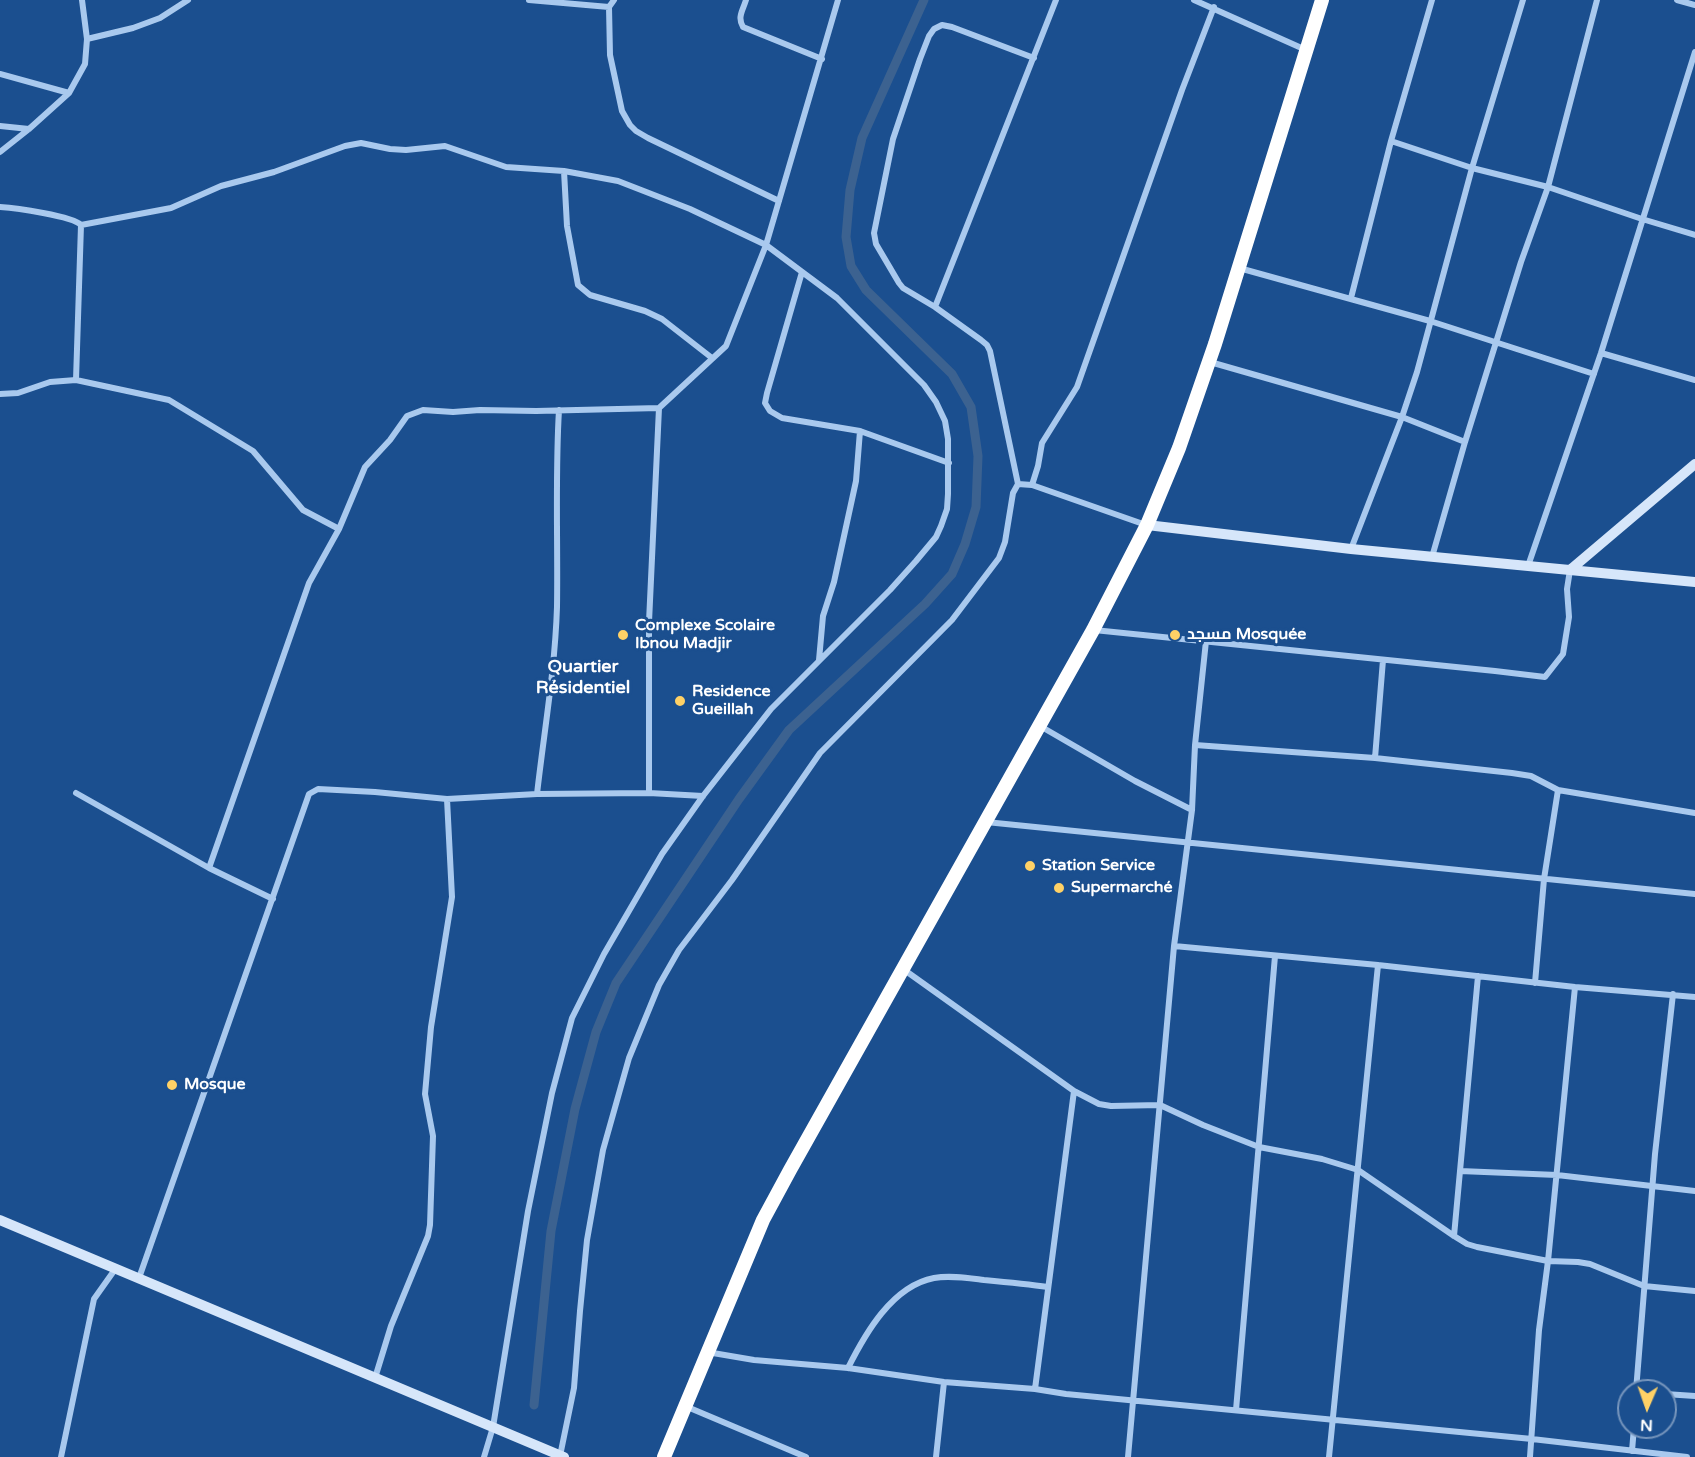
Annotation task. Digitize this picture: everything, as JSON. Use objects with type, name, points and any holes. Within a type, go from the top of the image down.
[{"type":"highway","points":[[664,1457],[763,1220],[1040,726],[1147,525],[1179,448],[1209,362],[1322,0]]},
{"type":"street","points":[[0,152],[69,93],[87,60],[82,0]]},
{"type":"street","points":[[87,39],[133,28],[160,18],[188,0]]},
{"type":"street","points":[[529,0],[609,7]]},
{"type":"street","points":[[614,0],[609,7],[610,55],[622,111],[630,124],[636,131],[648,138],[779,201]]},
{"type":"street","points":[[746,0],[740,15],[743,27],[822,58]]},
{"type":"street","points":[[209,868],[309,583],[339,529],[365,467],[390,440],[407,416],[423,410],[453,412],[658,408],[726,346],[766,245],[838,0]]},
{"type":"street","points":[[935,307],[1056,0]]},
{"type":"street","points":[[1194,0],[1307,50]]},
{"type":"street","points":[[1351,298],[1391,141],[1432,0]]},
{"type":"street","points":[[1351,549],[1402,417],[1472,168],[1523,0]]},
{"type":"street","points":[[1432,557],[1521,262],[1548,187],[1597,0]]},
{"type":"street","points":[[1677,0],[1695,5]]},
{"type":"street","points":[[1032,485],[1042,443],[1077,387],[1182,90],[1214,8]]},
{"type":"street","points":[[0,1220],[561,1456],[574,1388],[587,1240],[603,1150],[629,1058],[659,985],[679,950],[732,880],[820,753],[952,620],[999,558],[1005,542],[1013,493],[1018,484],[990,351],[987,345],[935,307],[903,288],[876,244],[874,233],[892,139],[920,59],[934,29],[942,25],[952,27],[1034,58]]},
{"type":"street","points":[[1528,566],[1601,353],[1695,52]]},
{"type":"street","points":[[0,74],[69,93]]},
{"type":"street","points":[[0,126],[29,129]]},
{"type":"street","points":[[1391,141],[1472,168],[1548,187],[1695,235]]},
{"type":"street","points":[[81,225],[171,208],[221,186],[274,172],[345,146],[361,143],[406,150],[445,146],[506,167],[564,171],[618,180],[690,209],[766,245],[837,298],[924,385],[945,421],[949,463],[946,510],[941,526],[931,544],[890,590],[771,709],[703,796],[662,854],[604,954],[572,1017],[552,1093],[528,1211],[493,1427],[484,1457]]},
{"type":"street","points":[[564,171],[567,226],[578,285],[590,295],[645,311],[662,319],[712,358]]},
{"type":"street","points":[[0,207],[70,219],[78,221],[81,225],[76,380]]},
{"type":"street","points":[[1239,268],[1430,321],[1594,374]]},
{"type":"street","points":[[802,272],[765,403],[770,411],[782,418],[860,431],[949,463]]},
{"type":"street","points":[[1601,353],[1695,380]]},
{"type":"street","points":[[1209,362],[1402,417],[1465,442]]},
{"type":"street","points":[[0,394],[18,393],[50,382],[76,380],[169,400],[253,451],[303,510],[339,529]]},
{"type":"street","points":[[650,793],[649,622],[658,408]]},
{"type":"street","points":[[537,794],[552,675],[557,607],[557,447],[560,410]]},
{"type":"street","points":[[819,660],[822,616],[834,582],[856,481],[860,431]]},
{"type":"street","points":[[1093,630],[1545,677],[1563,654],[1569,617],[1567,589],[1570,570],[1694,463]]},
{"type":"street","points":[[1018,484],[1032,485],[1147,525],[1351,549],[1695,582]]},
{"type":"street","points":[[1128,1457],[1174,946],[1192,810],[1195,745],[1206,641]]},
{"type":"street","points":[[1375,758],[1383,660]]},
{"type":"street","points":[[1040,726],[1135,781],[1192,810]]},
{"type":"street","points":[[1195,745],[1375,758],[1531,776],[1558,790],[1695,813]]},
{"type":"street","points":[[139,1278],[309,794],[318,789],[447,799],[537,794],[650,793],[703,796]]},
{"type":"street","points":[[1535,983],[1544,879],[1558,790]]},
{"type":"street","points":[[76,793],[209,868],[273,900]]},
{"type":"street","points":[[375,1378],[391,1326],[428,1236],[430,1225],[432,1136],[425,1094],[431,1027],[452,897],[447,799]]},
{"type":"street","points":[[986,822],[1695,894]]},
{"type":"street","points":[[1174,946],[1695,997]]},
{"type":"street","points":[[1236,1410],[1275,956]]},
{"type":"street","points":[[1329,1457],[1378,965]]},
{"type":"street","points":[[903,969],[1074,1090],[1099,1104],[1111,1106],[1160,1105],[1258,1146],[1322,1159],[1358,1170],[1467,1244],[1548,1261],[1590,1264],[1644,1286],[1695,1291]]},
{"type":"street","points":[[1454,1236],[1478,976]]},
{"type":"street","points":[[1530,1457],[1539,1330],[1575,987]]},
{"type":"street","points":[[1637,1379],[1652,1186],[1673,994]]},
{"type":"street","points":[[1035,1389],[1074,1090]]},
{"type":"street","points":[[1460,1171],[1557,1175],[1695,1191]]},
{"type":"street","points":[[61,1457],[94,1299],[116,1268]]},
{"type":"street","points":[[849,1368],[869,1330],[893,1300],[923,1281],[936,1277],[960,1277],[1048,1287]]},
{"type":"street","points":[[707,1352],[754,1360],[849,1368],[944,1383],[1035,1389],[1066,1394],[1532,1439],[1687,1457]]},
{"type":"street","points":[[936,1457],[944,1383]]},
{"type":"street","points":[[1677,1395],[1695,1396]]},
{"type":"street","points":[[685,1406],[796,1455],[806,1457]]},
{"type":"street","points":[[1632,1451],[1633,1439]]},
{"type":"waterway","points":[[534,1405],[551,1231],[575,1109],[596,1032],[616,983],[739,799],[789,730],[925,604],[952,574],[965,544],[976,507],[978,456],[971,407],[952,374],[866,290],[851,266],[846,237],[850,190],[862,138],[924,0]]},
{"type":"place","name":"Complexe Scolaire Ibnou Madjir","points":[[623,635]]},
{"type":"place","name":"مسجد Mosquée","points":[[1175,635]]},
{"type":"place","name":"Residence Gueillah","points":[[680,701]]},
{"type":"place","name":"Station Service","points":[[1030,866]]},
{"type":"place","name":"Supermarché","points":[[1059,888]]},
{"type":"place","name":"Mosque","points":[[172,1085]]},
{"type":"district","name":"Quartier Résidentiel","points":[[583,677]]}]
